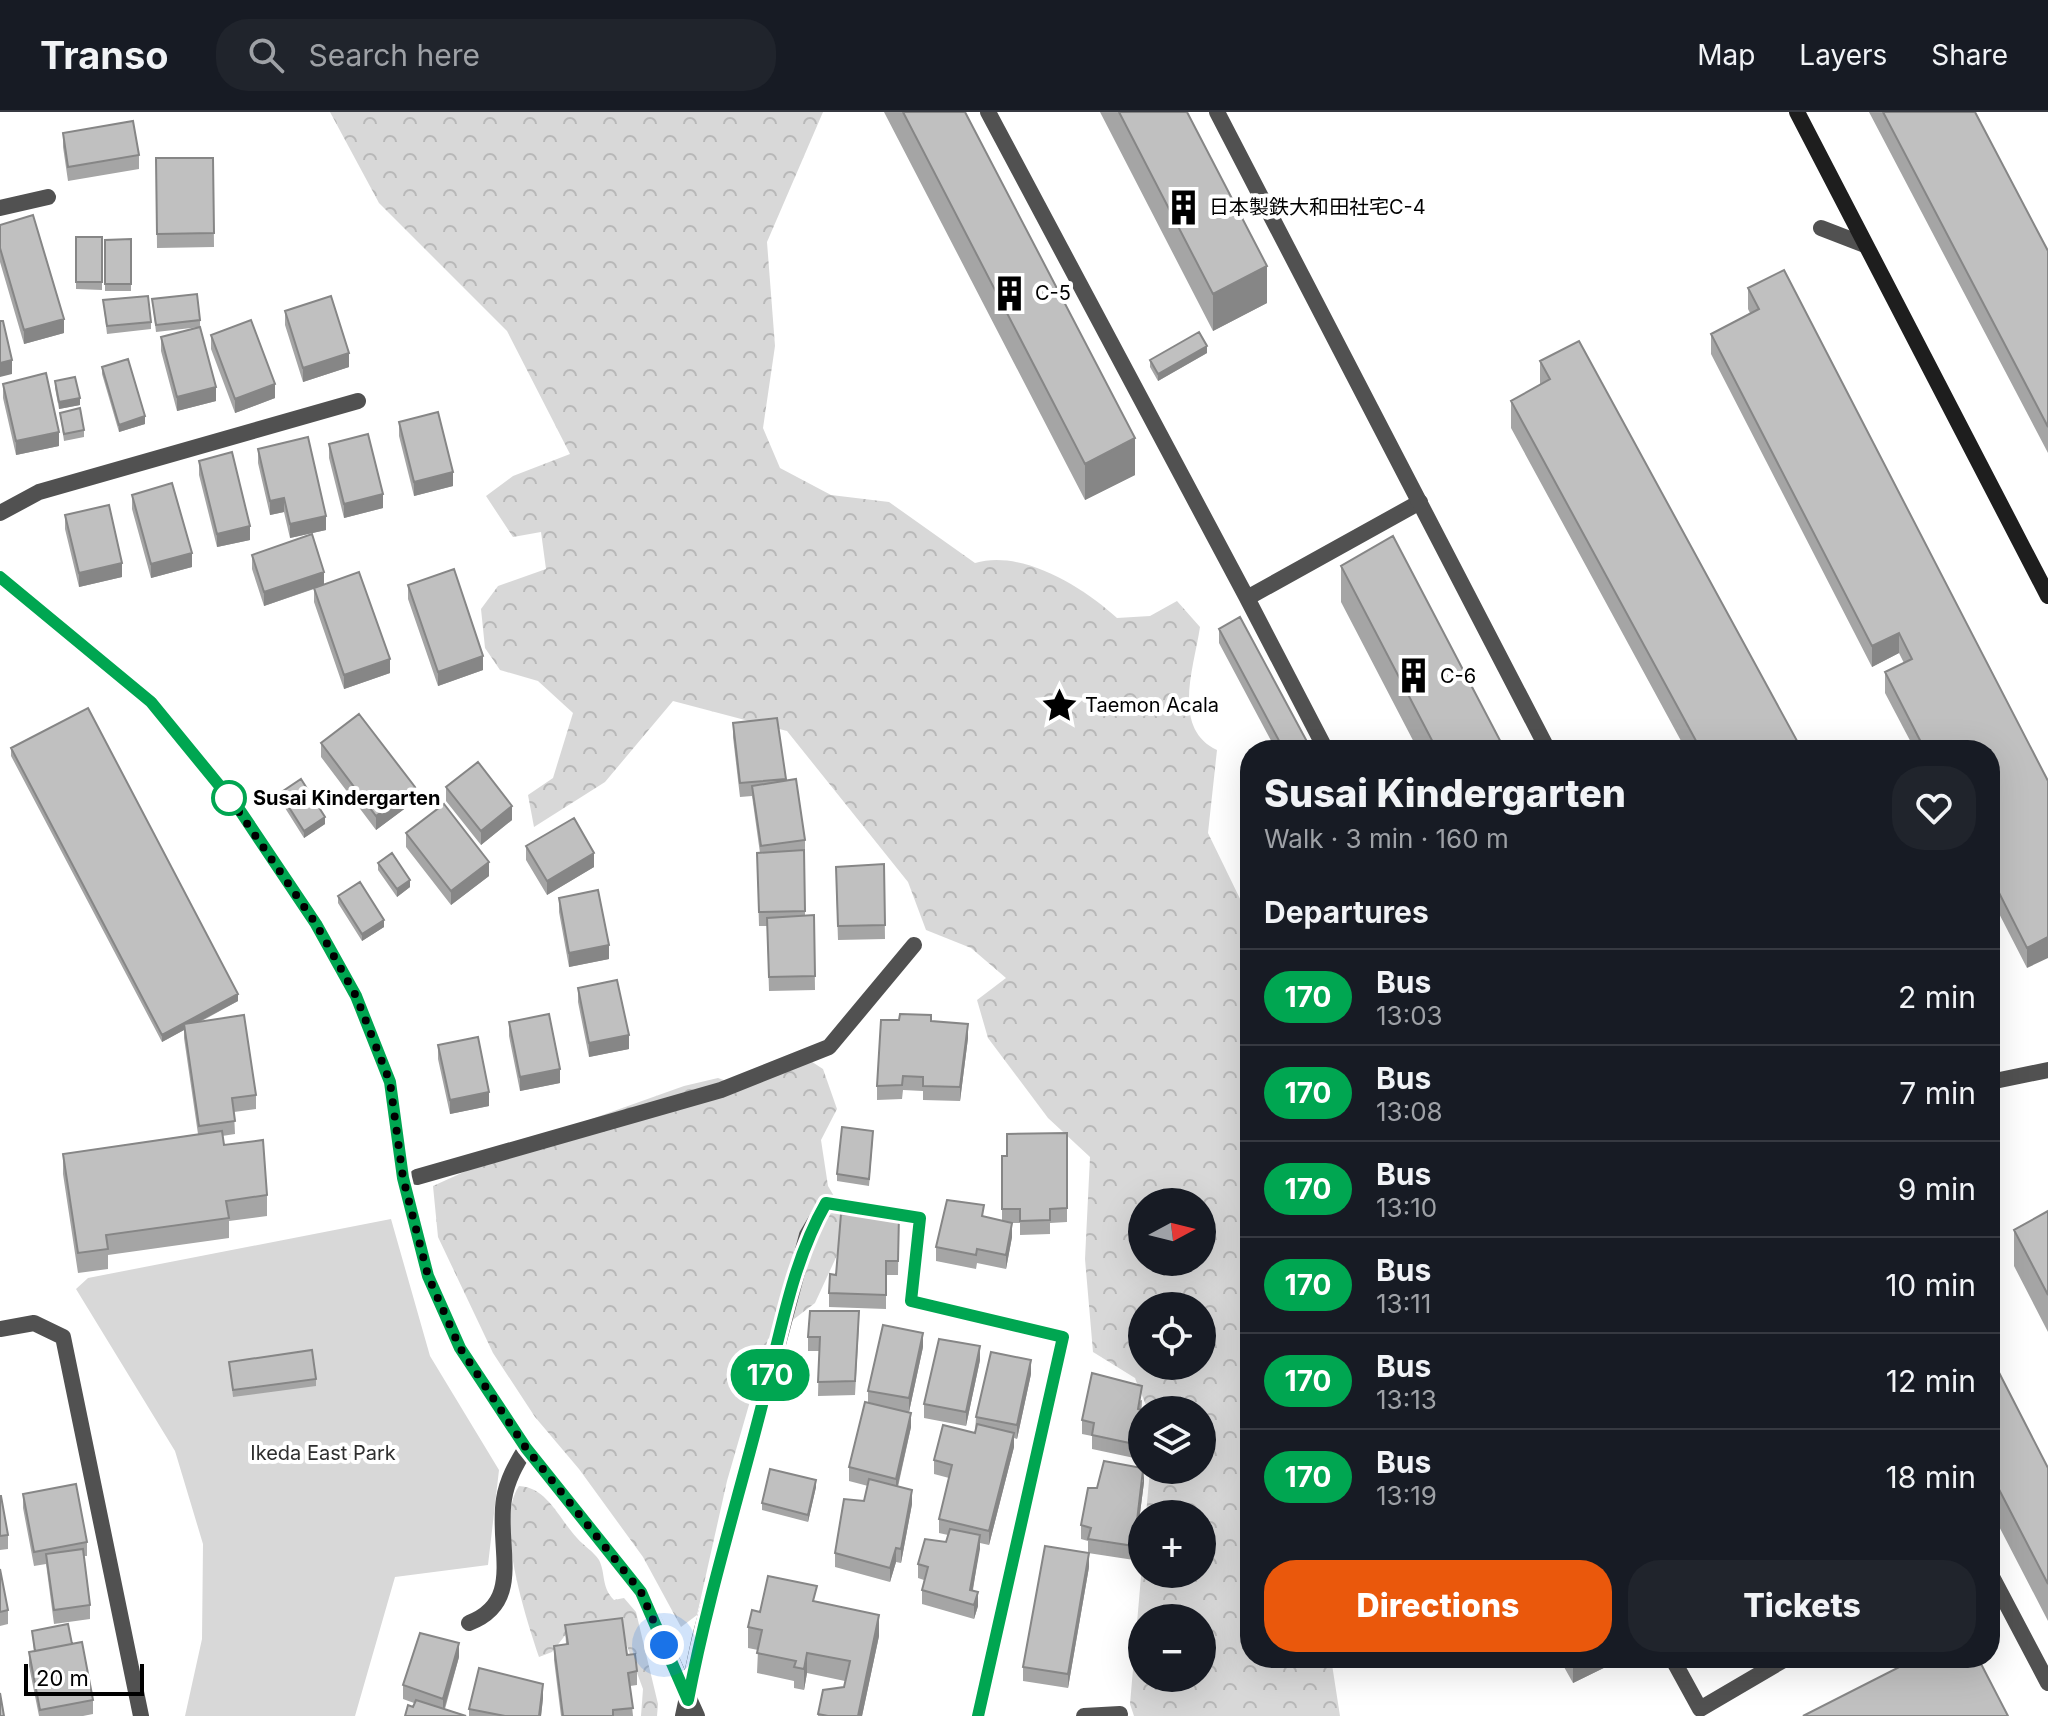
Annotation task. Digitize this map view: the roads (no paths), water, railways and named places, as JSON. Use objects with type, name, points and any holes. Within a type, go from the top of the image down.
[{"type":"street","points":[[988,112],[1321,740]]},
{"type":"street","points":[[1217,112],[1543,740]]},
{"type":"street","points":[[1797,112],[2048,596]]},
{"type":"street","points":[[0,208],[48,197]]},
{"type":"street","points":[[1821,228],[1865,245]]},
{"type":"street","points":[[0,513],[39,492],[358,401]]},
{"type":"street","points":[[1247,598],[1420,502]]},
{"type":"street","points":[[0,577],[151,702],[241,812],[316,924],[356,996],[390,1082],[403,1178],[428,1276],[460,1348],[526,1448],[641,1592],[686,1708],[697,1716]]},
{"type":"street","points":[[417,1177],[721,1090],[829,1047],[914,945]]},
{"type":"street","points":[[2000,1080],[2048,1070]]},
{"type":"street","points":[[686,1708],[700,1637],[807,1235],[826,1203],[920,1218],[911,1301],[1063,1337],[978,1716]]},
{"type":"street","points":[[0,1329],[34,1323],[63,1337],[141,1716]]},
{"type":"street","points":[[469,1623],[487,1616],[498,1606],[505,1587],[504,1497],[512,1471],[526,1448]]},
{"type":"street","points":[[2000,1592],[2048,1683]]},
{"type":"street","points":[[1677,1668],[1700,1709],[1770,1668]]},
{"type":"street","points":[[1084,1716],[1120,1714]]},
{"type":"place","name":"日本製鉄大和田社宅C-4","points":[[1183,207]]},
{"type":"place","name":"C-5","points":[[1009,293]]},
{"type":"place","name":"C-6","points":[[1414,676]]},
{"type":"place","name":"Taemon Acala","points":[[1059,705]]},
{"type":"place","name":"Susai Kindergarten","points":[[229,798]]},
{"type":"park label","name":"Ikeda East Park","points":[[323,1453]]}]
